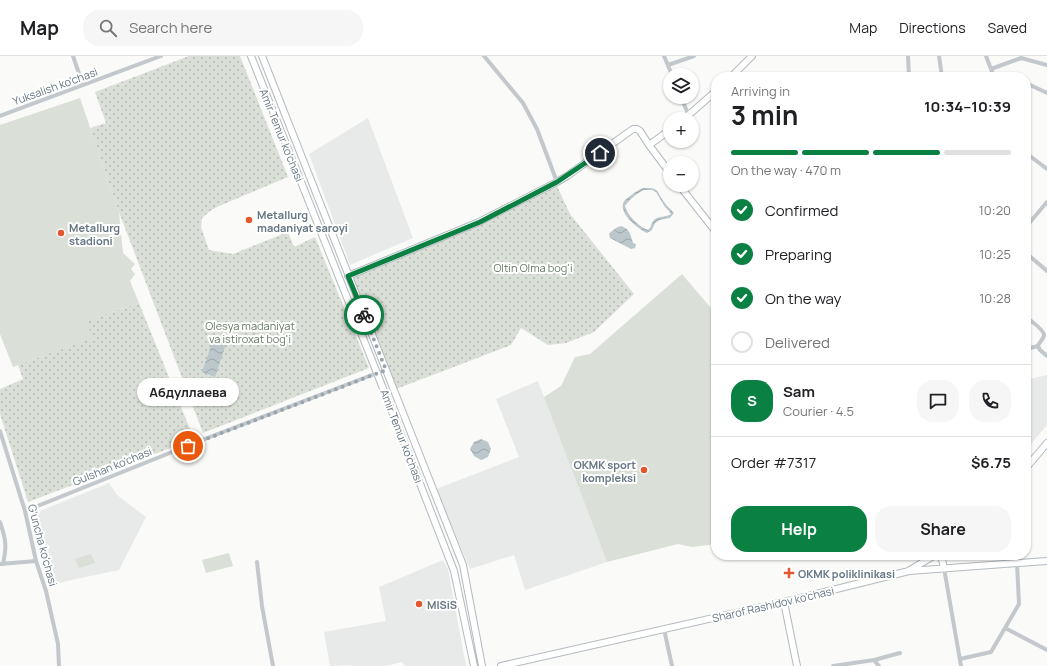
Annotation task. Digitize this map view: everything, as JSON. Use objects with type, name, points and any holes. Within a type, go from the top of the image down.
[{"type":"main road","name":"Amir Temur ko'chasi","points":[[251,56],[454,571],[474,666]]},
{"type":"main road","name":"Amir Temur ko'chasi","points":[[262,56],[463,565],[482,666]]},
{"type":"main road","points":[[736,72],[752,56]]},
{"type":"main road","points":[[693,112],[711,95]]},
{"type":"main road","points":[[348,276],[480,222],[557,182],[633,129],[640,131],[663,164]]},
{"type":"main road","points":[[649,146],[663,135]]},
{"type":"main road","points":[[290,155],[298,150]]},
{"type":"main road","points":[[685,192],[711,226]]},
{"type":"main road","points":[[322,235],[331,232]]},
{"type":"main road","points":[[1031,462],[1047,443]]},
{"type":"main road","points":[[909,571],[927,560]]},
{"type":"main road","points":[[942,560],[944,568]]},
{"type":"main road","name":"Sharof Rashidov ko'chasi","points":[[501,666],[784,602],[909,571],[1047,561]]},
{"type":"main road","points":[[784,602],[797,666]]},
{"type":"street","points":[[73,56],[83,85]]},
{"type":"street","name":"Yuksalish ko'chasi","points":[[0,116],[161,56]]},
{"type":"street","points":[[484,56],[523,103],[537,129],[557,182]]},
{"type":"street","points":[[664,56],[669,68]]},
{"type":"street","points":[[668,65],[694,56]]},
{"type":"street","points":[[908,56],[909,72]]},
{"type":"street","points":[[939,56],[941,72]]},
{"type":"street","points":[[986,56],[992,72]]},
{"type":"street","points":[[991,69],[1021,58],[1047,65]]},
{"type":"street","points":[[1031,85],[1047,92]]},
{"type":"street","points":[[1031,157],[1047,169]]},
{"type":"street","points":[[1031,221],[1047,202]]},
{"type":"street","points":[[1031,257],[1047,271]]},
{"type":"street","points":[[1031,321],[1044,334],[1038,346],[1031,348]]},
{"type":"street","points":[[1038,346],[1047,356]]},
{"type":"street","name":"Gulshan ko'chasi","points":[[25,511],[202,440],[386,370]]},
{"type":"street","name":"G‘uncha ko'chasi","points":[[0,431],[25,511],[36,561],[46,591],[58,644],[59,666]]},
{"type":"street","points":[[0,522],[5,537],[6,546],[2,564],[36,561]]},
{"type":"street","points":[[257,562],[262,606],[273,666]]},
{"type":"street","points":[[960,658],[991,652],[1019,604],[1017,563]]},
{"type":"street","points":[[944,568],[961,666]]},
{"type":"street","points":[[1005,628],[1047,650]]},
{"type":"street","points":[[664,629],[672,666]]},
{"type":"street","points":[[833,666],[874,660],[900,653]]},
{"type":"street","points":[[874,660],[879,666]]},
{"type":"shaded area","points":[[368,118],[413,238],[350,265],[309,154]]},
{"type":"shaded area","points":[[1047,375],[1047,425],[1031,444],[1031,379]]},
{"type":"shaded area","points":[[538,381],[607,562],[525,590],[514,555],[470,569],[436,489],[519,457],[496,399]]},
{"type":"shaded area","points":[[109,483],[117,495],[146,517],[119,570],[48,585],[30,515]]},
{"type":"shaded area","name":"MISiS","points":[[443,560],[448,569],[466,666],[405,666],[402,662],[385,666],[330,666],[324,632],[386,621],[379,587]]},
{"type":"green space","name":"Olesya madaniyat va istiroxat bog'i","points":[[189,56],[240,56],[288,177],[219,206],[202,218],[201,227],[209,250],[233,254],[288,232],[294,247],[315,237],[369,368],[203,433],[119,212],[90,128],[106,123],[95,92]]},
{"type":"green space","name":"Metallurg stadioni","points":[[80,98],[119,212],[123,253],[135,264],[131,269],[135,274],[130,281],[139,303],[87,321],[92,338],[13,367],[0,334],[0,125]]},
{"type":"green space","name":"Oltin Olma bog'i","points":[[557,186],[570,214],[634,294],[594,332],[566,343],[548,345],[521,328],[511,345],[396,389],[352,278],[472,228]]},
{"type":"green space","name":"OKMK sport kompleksi","points":[[682,274],[711,308],[711,545],[692,547],[678,544],[607,562],[544,397],[561,386],[575,357],[590,354]]},
{"type":"green space","points":[[139,303],[194,439],[28,502],[0,414],[0,389],[23,379],[18,365],[91,338],[86,321]]},
{"type":"green space","points":[[229,553],[233,566],[206,573],[202,560]]},
{"type":"green space","points":[[91,554],[95,563],[79,568],[75,559]]},
{"type":"water","points":[[643,188],[655,189],[674,213],[670,218],[657,222],[652,230],[647,233],[627,217],[623,208],[623,204],[626,200]],"holes":[[[652,190],[656,192],[671,214],[655,219],[648,230],[634,220],[628,213],[625,206],[641,191]]]},
{"type":"water","points":[[621,226],[627,229],[630,233],[633,243],[636,244],[635,248],[631,249],[610,238],[609,234]]},
{"type":"water","points":[[214,337],[227,341],[215,377],[202,372]]},
{"type":"water","points":[[481,439],[488,442],[491,449],[488,457],[481,460],[474,456],[470,449],[474,442]]},
{"type":"way so far","points":[[188,446],[386,370],[364,315]]},
{"type":"place","name":"Metallurg madaniyat saroyi","points":[[249,220]]},
{"type":"place","name":"Metallurg stadioni","points":[[61,233]]},
{"type":"place","name":"Абдуллаева","points":[[188,446]]},
{"type":"place","name":"OKMK sport kompleksi","points":[[644,470]]},
{"type":"place","name":"OKMK poliklinikasi","points":[[789,573]]},
{"type":"place","name":"MISiS","points":[[419,604]]},
{"type":"route","points":[[364,315],[348,276],[480,222],[557,182],[600,153]]}]
